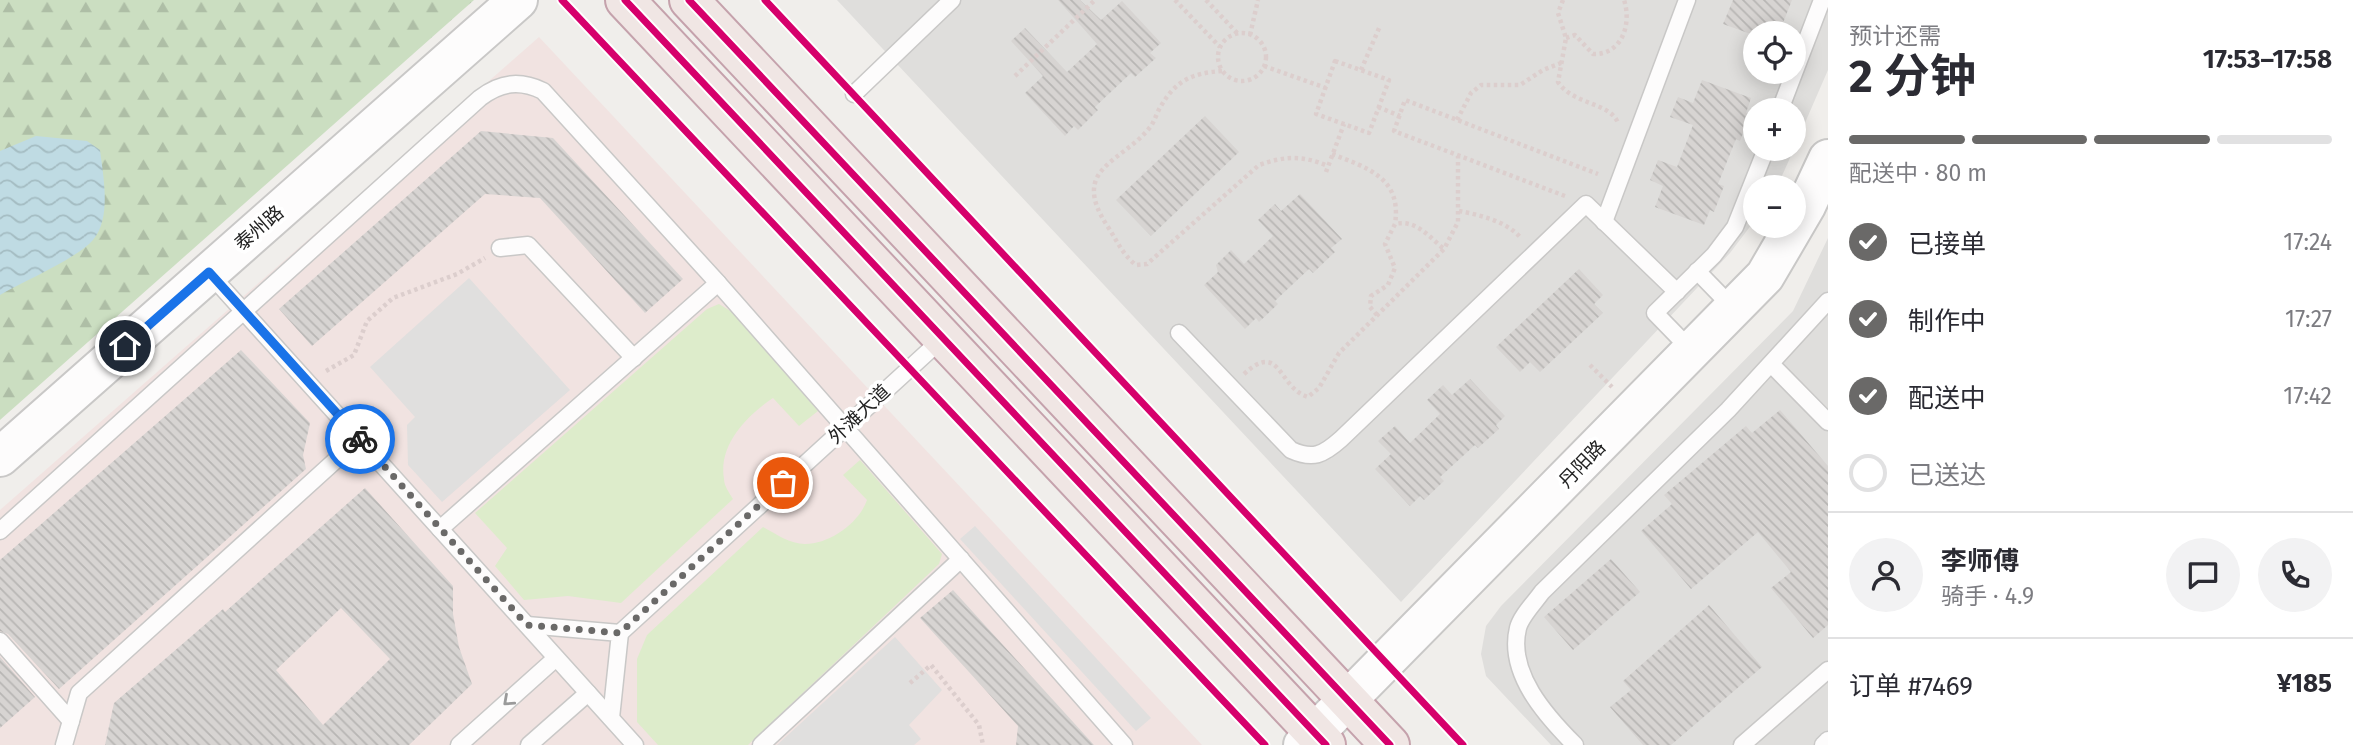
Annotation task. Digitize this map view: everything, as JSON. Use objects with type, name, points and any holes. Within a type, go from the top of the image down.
[{"type":"highway","points":[[625,0],[943,338],[1315,741]]},
{"type":"highway","points":[[689,0],[1390,745]]},
{"type":"street","name":"泰州路","points":[[0,457],[518,0]]},
{"type":"street","name":"丹阳路","points":[[1315,741],[1348,701],[1765,276],[1806,205],[1828,159]]},
{"type":"lane","points":[[855,94],[952,0]]},
{"type":"lane","points":[[1604,222],[1688,0]]},
{"type":"lane","points":[[1785,98],[1822,0]]},
{"type":"lane","points":[[0,531],[480,98],[493,88],[527,83],[543,91],[718,284],[1124,745]]},
{"type":"lane","points":[[1692,351],[1655,313],[1735,228],[1761,161]]},
{"type":"lane","points":[[1179,333],[1291,450],[1307,457],[1323,454],[1586,204],[1677,292]]},
{"type":"lane","points":[[500,248],[528,245],[634,358]]},
{"type":"lane","points":[[1697,271],[1734,309]]},
{"type":"lane","points":[[209,272],[635,745]]},
{"type":"lane","points":[[440,529],[718,284]]},
{"type":"lane","points":[[1575,745],[1528,687],[1518,656],[1518,627],[1542,592],[1772,365],[1828,301]]},
{"type":"lane","name":"外滩大道","points":[[620,633],[943,338]]},
{"type":"lane","points":[[1772,365],[1828,422]]},
{"type":"lane","points":[[64,745],[79,693],[359,439]]},
{"type":"lane","points":[[761,745],[961,559]]},
{"type":"lane","points":[[527,625],[620,633],[611,718]]},
{"type":"lane","points":[[0,641],[71,720]]},
{"type":"lane","points":[[459,745],[556,658]]},
{"type":"lane","points":[[1742,745],[1828,670]]},
{"type":"lane","points":[[529,745],[588,693]]},
{"type":"lane","points":[[1823,745],[1828,740]]},
{"type":"path","points":[[1015,76],[1095,0]]},
{"type":"path","points":[[1175,0],[1220,47]]},
{"type":"path","points":[[1206,0],[1238,34]]},
{"type":"path","points":[[1250,35],[1258,0]]},
{"type":"path","points":[[1563,0],[1558,13],[1566,37],[1558,82],[1566,94],[1591,103],[1619,120],[1615,131]]},
{"type":"path","points":[[1566,37],[1575,35],[1593,54],[1605,55],[1613,50],[1622,38],[1629,17],[1624,0]]},
{"type":"path","points":[[1361,70],[1380,26]]},
{"type":"path","points":[[1238,34],[1250,35],[1264,47],[1264,66],[1258,76],[1242,82],[1222,71],[1218,55],[1220,47],[1238,34]]},
{"type":"path","points":[[1335,61],[1361,70],[1388,80],[1369,133],[1316,114],[1335,61]]},
{"type":"path","points":[[1457,120],[1471,93],[1481,85],[1520,85],[1543,70],[1562,63]]},
{"type":"path","points":[[1264,66],[1326,88]]},
{"type":"path","points":[[1222,71],[1182,79],[1160,107],[1152,125],[1107,161],[1097,175],[1093,192],[1096,205],[1126,257],[1136,265],[1147,264],[1259,165],[1282,157],[1306,157],[1328,166]]},
{"type":"path","points":[[1598,174],[1405,100],[1394,131],[1586,204],[1598,174],[1602,163]]},
{"type":"path","points":[[1378,107],[1400,116]]},
{"type":"path","points":[[1326,172],[1344,124]]},
{"type":"path","points":[[1332,154],[1369,169],[1388,185],[1397,209],[1395,224],[1385,244],[1395,268],[1388,285],[1379,288],[1371,296],[1370,307],[1377,315]]},
{"type":"path","points":[[1230,386],[1255,366],[1271,362],[1279,367],[1287,384],[1297,394],[1308,397],[1320,388],[1339,353],[1444,249],[1458,222],[1458,156]]},
{"type":"path","points":[[1459,211],[1482,216],[1506,226],[1536,253]]},
{"type":"path","points":[[1395,224],[1406,221],[1417,226],[1444,249]]},
{"type":"path","points":[[306,380],[354,355],[367,321],[393,298],[457,274],[500,248]]},
{"type":"path","points":[[910,683],[931,665],[979,724],[983,745]]},
{"type":"shaded area","points":[[837,0],[1828,0],[1828,70],[1806,120],[1806,98],[1743,98],[1743,161],[1789,161],[1782,175],[1743,175],[1743,236],[1730,253],[1401,602]]},
{"type":"shaded area","points":[[539,37],[1202,745],[0,745],[0,510]]},
{"type":"shaded area","points":[[1828,238],[1828,745],[1551,745],[1486,676],[1481,654],[1486,626],[1501,606],[1793,311]]},
{"type":"shaded area","points":[[469,278],[570,390],[442,502],[408,465],[407,425],[415,417],[370,367]]},
{"type":"shaded area","points":[[975,526],[1151,718],[1136,731],[960,539]]},
{"type":"shaded area","points":[[895,637],[942,690],[909,725],[921,739],[914,745],[777,745]]},
{"type":"green space","points":[[0,0],[474,0],[0,420]]},
{"type":"green space","points":[[719,304],[732,312],[818,411],[799,426],[773,398],[754,413],[730,442],[723,466],[724,482],[733,499],[621,603],[568,596],[524,600],[495,566],[507,548],[475,513],[707,309]]},
{"type":"green space","points":[[860,460],[942,554],[939,564],[748,745],[658,745],[637,722],[637,659],[647,635],[763,527],[799,544],[815,543],[842,531],[857,517],[867,500],[843,475]]},
{"type":"water","points":[[36,136],[87,141],[100,150],[105,196],[103,220],[93,240],[85,247],[0,295],[0,151]]},
{"type":"building","points":[[1058,0],[1080,0],[1101,20],[1122,1],[1161,43],[1150,53],[1156,58],[1135,77],[1131,73],[1095,107],[1098,110],[1078,130],[1074,126],[1065,136],[1025,93],[1043,76],[1011,41],[1025,28],[1067,72],[1097,44]]},
{"type":"building","points":[[1733,0],[1792,0],[1784,21],[1743,21],[1743,31],[1723,24]]},
{"type":"building","points":[[1702,80],[1751,98],[1743,98],[1743,133],[1740,141],[1736,139],[1718,184],[1724,186],[1714,212],[1710,210],[1704,225],[1655,207],[1663,186],[1650,180],[1658,160],[1677,167],[1693,125],[1670,117],[1678,97],[1693,103]]},
{"type":"building","points":[[1205,116],[1239,152],[1151,236],[1116,200]]},
{"type":"building","points":[[481,131],[553,138],[683,279],[645,313],[540,198],[485,194],[312,346],[279,309]]},
{"type":"building","points":[[1300,194],[1342,239],[1331,248],[1335,252],[1313,273],[1309,269],[1275,301],[1278,304],[1259,322],[1256,318],[1245,329],[1204,285],[1218,272],[1216,265],[1231,250],[1244,264],[1273,236],[1258,220],[1275,204],[1281,211]]},
{"type":"building","points":[[1579,269],[1603,295],[1594,304],[1603,313],[1540,372],[1530,362],[1520,372],[1496,347]]},
{"type":"building","points":[[241,350],[310,423],[303,455],[306,469],[59,689],[8,634],[0,631],[0,560]]},
{"type":"building","points":[[1470,379],[1505,416],[1496,425],[1499,429],[1478,448],[1475,445],[1440,477],[1444,481],[1424,500],[1420,496],[1410,506],[1375,469],[1391,454],[1378,441],[1395,426],[1410,443],[1440,414],[1427,400],[1443,385],[1452,395]]},
{"type":"building","points":[[1780,410],[1828,466],[1828,625],[1813,638],[1771,588],[1791,572],[1758,532],[1691,589],[1641,531],[1672,504],[1664,495],[1746,426],[1752,433]]},
{"type":"building","points":[[365,488],[453,586],[453,614],[459,647],[472,684],[409,745],[105,745],[114,703],[223,609],[225,612]],"holes":[[[341,608],[390,659],[323,725],[276,670]]]},
{"type":"building","points":[[1611,559],[1640,592],[1573,650],[1544,617]]},
{"type":"building","points":[[953,590],[1094,745],[1016,745],[1018,726],[920,618]]},
{"type":"building","points":[[1709,605],[1762,667],[1671,745],[1643,745],[1610,707],[1631,690],[1623,681]]},
{"type":"building","points":[[0,657],[35,697],[0,728]]},
{"type":"cycle path","points":[[562,0],[1265,745]]},
{"type":"cycle path","points":[[625,0],[1326,745]]},
{"type":"cycle path","points":[[689,0],[1390,745]]},
{"type":"cycle path","points":[[765,0],[1463,745]]},
{"type":"way so far","points":[[360,439],[527,625],[620,633],[783,483]]},
{"type":"route","points":[[125,346],[209,272],[360,439]]}]
